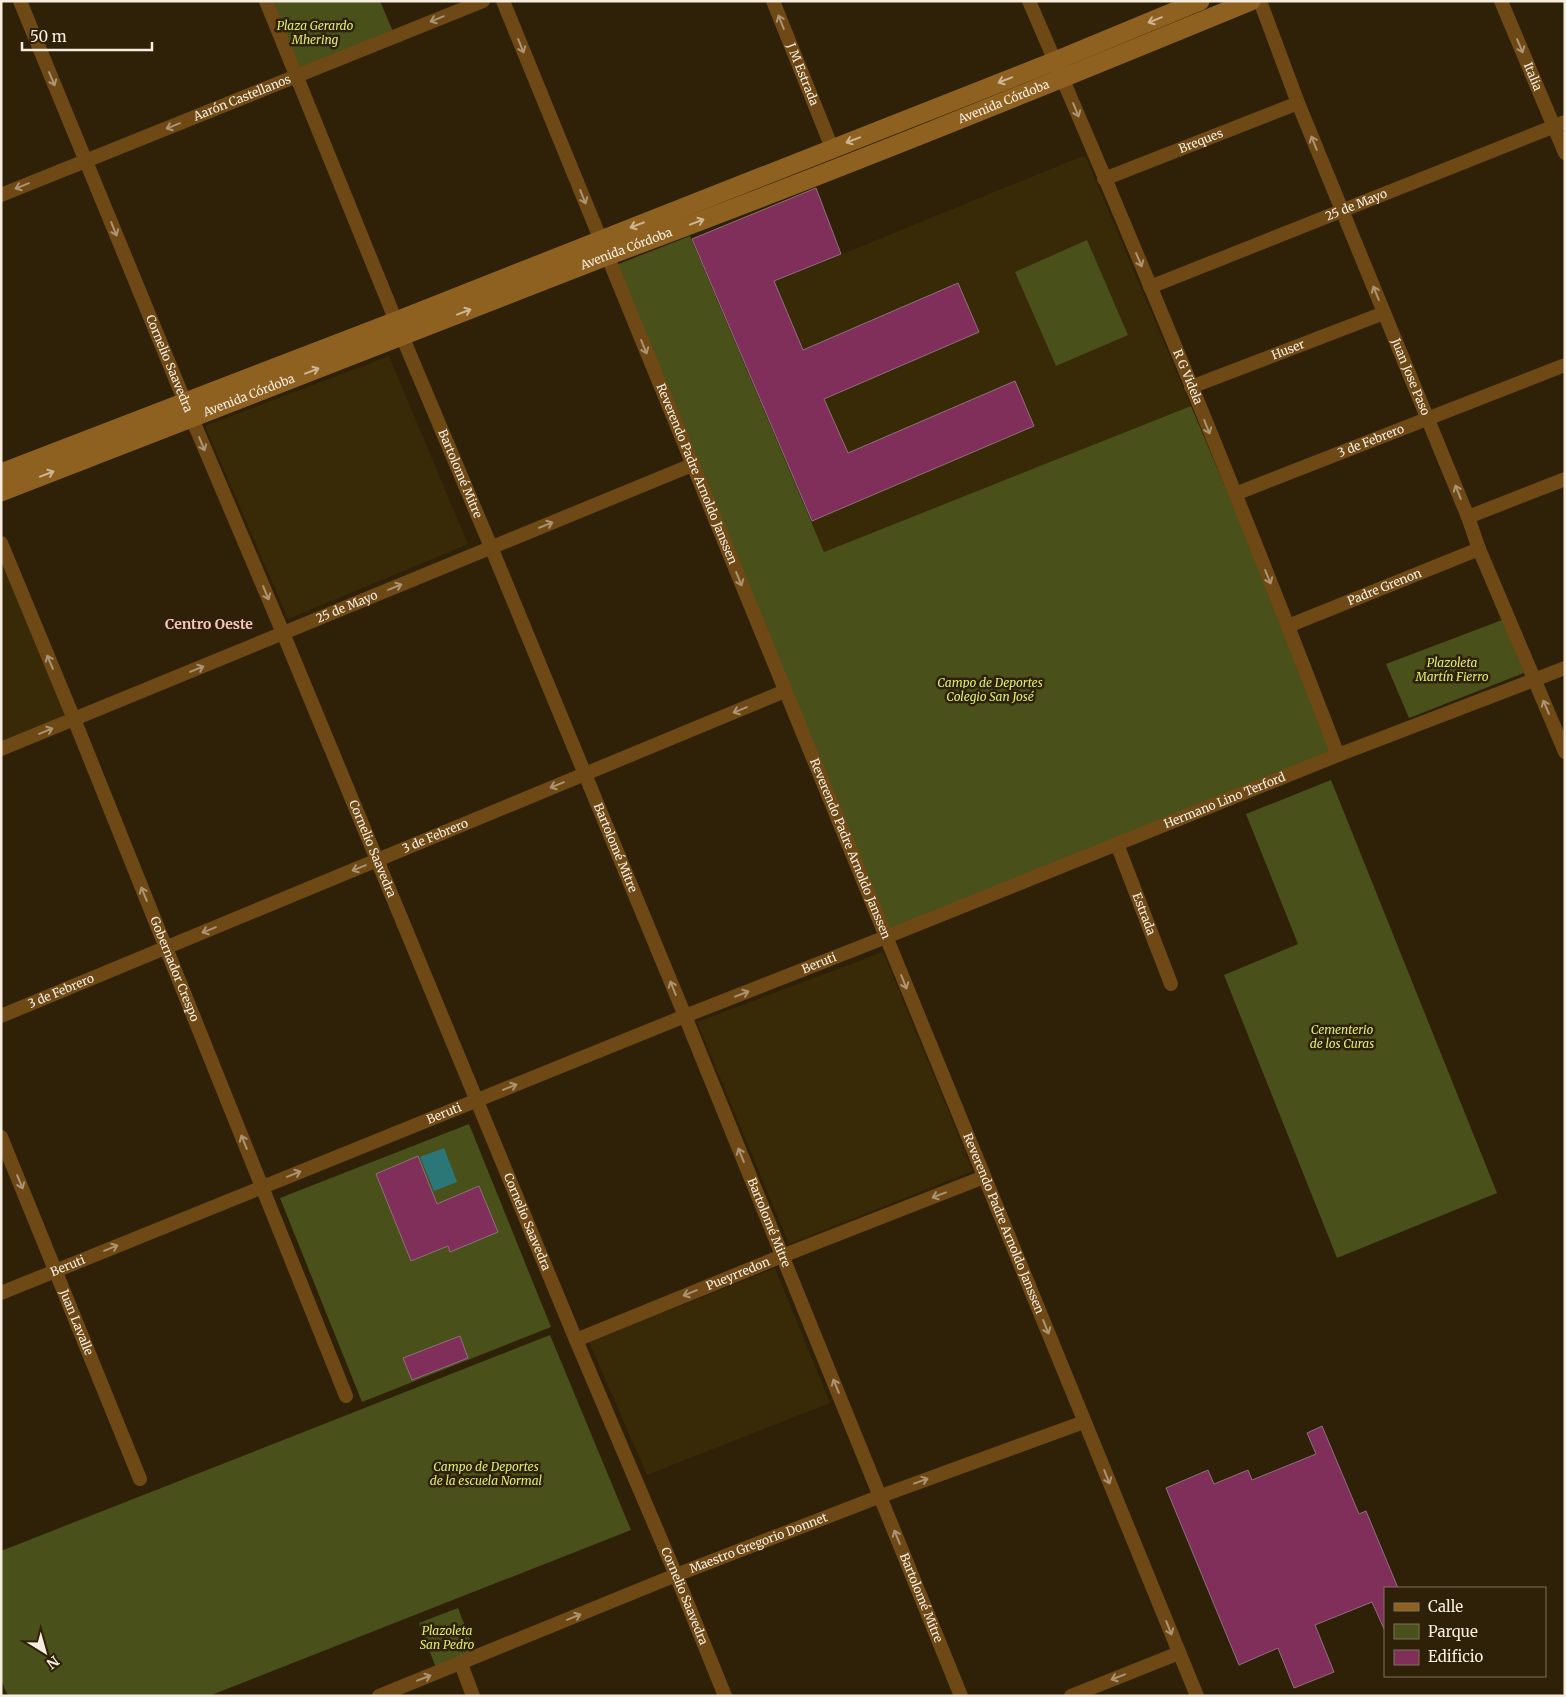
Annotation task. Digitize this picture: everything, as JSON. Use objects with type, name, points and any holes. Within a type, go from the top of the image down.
[{"type":"main road","name":"Avenida Córdoba","points":[[1,473],[188,410],[399,329],[603,247],[832,148],[1200,1]]},
{"type":"main road","name":"Avenida Córdoba","points":[[603,247],[687,226],[1063,78],[1250,1]]},
{"type":"main road","name":"Avenida Córdoba","points":[[1,492],[188,410]]},
{"type":"street","name":"Cornelio Saavedra","points":[[20,1],[188,410],[283,633],[725,1696]]},
{"type":"street","name":"Bartolomé Mitre","points":[[266,1],[399,329],[685,1016],[961,1696]]},
{"type":"street","name":"Aarón Castellanos","points":[[1,195],[482,1]]},
{"type":"street","name":"Reverendo Padre Arnoldo Janssen","points":[[503,1],[1197,1696]]},
{"type":"street","name":"J M Estrada","points":[[773,1],[832,148]]},
{"type":"street","name":"R G Videla","points":[[1030,1],[1235,494],[1338,755]]},
{"type":"street","name":"Juan Jose Paso","points":[[1260,1],[1298,103],[1468,517],[1479,549],[1565,752]]},
{"type":"street","name":"Italia","points":[[1501,1],[1559,124],[1565,153]]},
{"type":"street","name":"Breques","points":[[1104,179],[1298,103]]},
{"type":"street","name":"25 de Mayo","points":[[1150,287],[1559,124]]},
{"type":"street","name":"Huser","points":[[1191,388],[1384,313]]},
{"type":"street","name":"3 de Febrero","points":[[1235,494],[1565,365]]},
{"type":"street","name":"25 de Mayo","points":[[1,749],[692,465]]},
{"type":"street","points":[[1468,517],[1565,479]]},
{"type":"street","name":"Gobernador Crespo","points":[[1,543],[74,719],[346,1396]]},
{"type":"street","name":"Padre Grenon","points":[[1288,626],[1479,549]]},
{"type":"street","name":"Hermano Lino Terford","points":[[886,937],[1338,755],[1565,668]]},
{"type":"street","name":"3 de Febrero","points":[[1,1016],[785,691]]},
{"type":"street","name":"Estrada","points":[[1117,844],[1170,984]]},
{"type":"street","name":"Beruti","points":[[1,1293],[476,1100],[886,937]]},
{"type":"street","name":"Juan Lavalle","points":[[1,1137],[140,1479]]},
{"type":"street","name":"Pueyrredon","points":[[576,1340],[782,1256],[984,1177]]},
{"type":"street","name":"Maestro Gregorio Donnet","points":[[378,1696],[461,1664],[676,1575],[881,1496],[1084,1422]]},
{"type":"street","points":[[1071,1696],[1179,1653]]},
{"type":"street","points":[[461,1664],[473,1696]]},
{"type":"shaded area","points":[[1085,155],[1191,406],[824,552],[720,304]]},
{"type":"shaded area","points":[[389,356],[468,544],[288,619],[205,426]]},
{"type":"shaded area","points":[[1,542],[74,719],[1,749]]},
{"type":"shaded area","points":[[883,952],[973,1171],[789,1244],[697,1022]]},
{"type":"shaded area","points":[[775,1268],[830,1403],[647,1475],[589,1342]]},
{"type":"green space","name":"Plaza Gerardo Mhering","points":[[268,1],[380,1],[394,34],[298,73]]},
{"type":"green space","name":"Campo de Deportes Colegio San José","points":[[690,236],[824,552],[1191,406],[1338,755],[886,937],[611,267]]},
{"type":"green space","points":[[1087,240],[1128,335],[1056,366],[1015,272]]},
{"type":"green space","name":"Plazoleta Martín Fierro","points":[[1502,620],[1524,673],[1409,718],[1386,664]]},
{"type":"green space","name":"Cementerio de los Curas","points":[[1331,780],[1497,1193],[1337,1258],[1224,975],[1298,944],[1246,814]]},
{"type":"green space","points":[[469,1124],[551,1327],[362,1402],[280,1198]]},
{"type":"green space","name":"Campo de Deportes de la escuela Normal","points":[[550,1335],[631,1530],[209,1696],[8,1696],[1,1680],[1,1551]]},
{"type":"green space","name":"Plazoleta San Pedro","points":[[458,1608],[475,1653],[436,1668],[419,1623]]},
{"type":"water","points":[[444,1148],[457,1182],[434,1191],[420,1157]]},
{"type":"building","points":[[816,188],[841,254],[774,281],[803,350],[958,283],[979,332],[824,399],[848,453],[1015,381],[1034,426],[812,521],[692,239]]},
{"type":"building","points":[[418,1156],[437,1204],[479,1186],[498,1232],[450,1252],[448,1246],[411,1261],[376,1174]]},
{"type":"building","points":[[460,1336],[468,1358],[412,1380],[403,1358]]},
{"type":"building","points":[[1322,1426],[1359,1514],[1366,1511],[1398,1587],[1384,1587],[1384,1629],[1372,1602],[1315,1625],[1334,1672],[1294,1688],[1278,1648],[1239,1665],[1166,1488],[1208,1470],[1214,1484],[1248,1470],[1252,1480],[1316,1454],[1307,1433]]},
{"type":"district","name":"Centro Oeste","points":[[209,624]]}]
